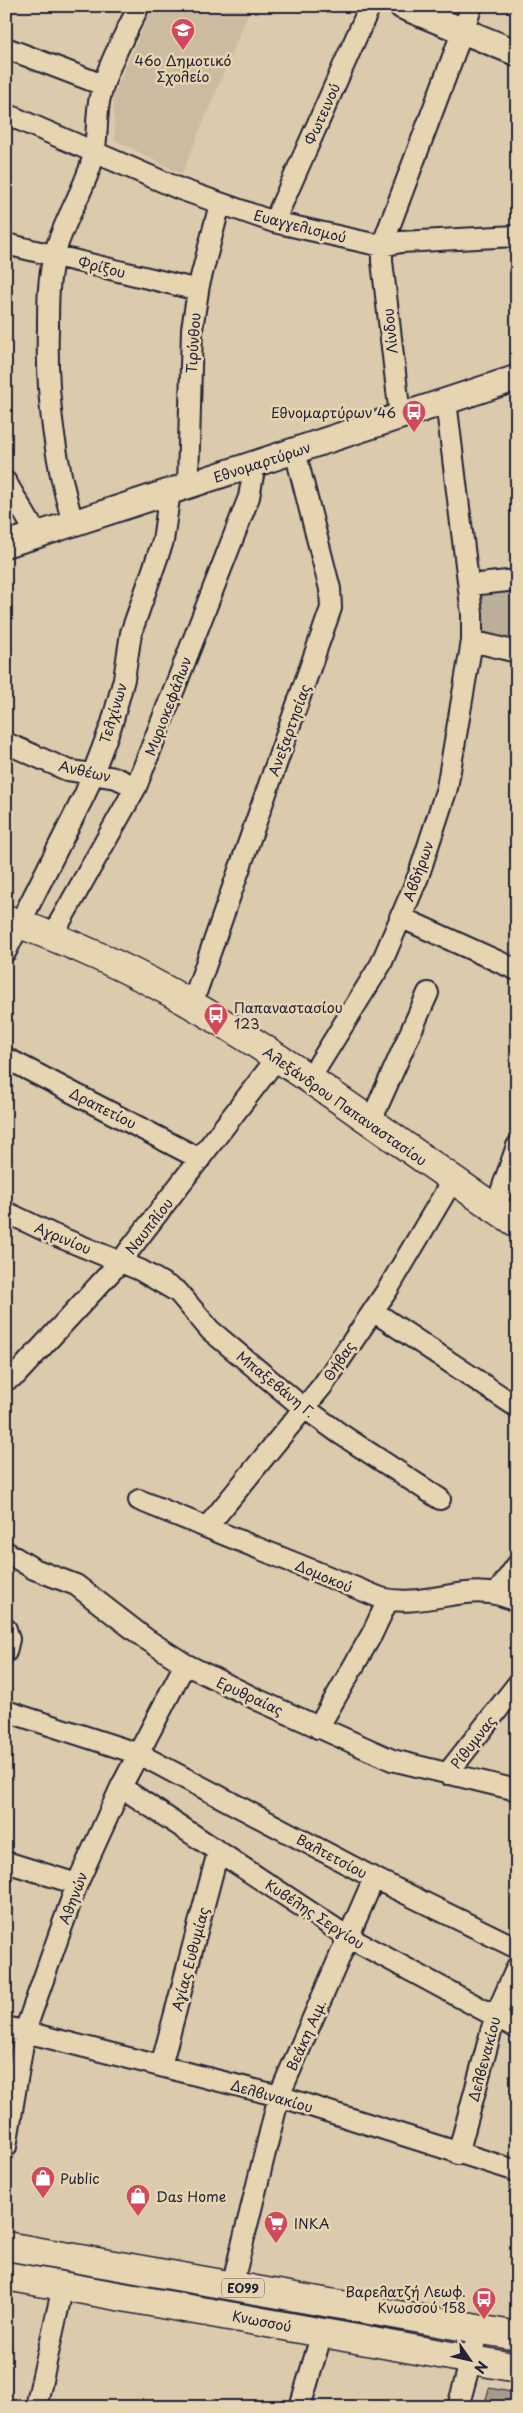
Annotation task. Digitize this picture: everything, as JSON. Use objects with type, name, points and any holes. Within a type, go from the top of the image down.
[{"type":"main road","name":"Αλεξάνδρου Παπαναστασίου","points":[[13,921],[52,936],[192,1004],[277,1058],[452,1181],[506,1216]]},
{"type":"main road","name":"Κνωσσού","points":[[6,2246],[517,2336]]},
{"type":"main road","name":"Κνωσσού","points":[[6,2276],[517,2368]]},
{"type":"street","points":[[72,523],[56,459],[48,389],[49,293],[54,255],[95,152],[98,108],[103,85],[139,6]]},
{"type":"street","name":"Φωτεινού","points":[[274,222],[370,6]]},
{"type":"street","points":[[402,6],[517,53]]},
{"type":"street","points":[[382,246],[472,6]]},
{"type":"street","points":[[6,48],[103,85]]},
{"type":"street","name":"Ευαγγελισμού","points":[[6,114],[220,204],[274,222],[382,246],[402,242],[517,236]]},
{"type":"street","name":"Τιρύνθου","points":[[179,488],[190,350],[198,290],[220,204]]},
{"type":"street","name":"Φρίξου","points":[[6,244],[198,290]]},
{"type":"street","name":"Λίνδου","points":[[382,246],[382,261],[400,416]]},
{"type":"street","name":"Εθνομαρτύρων","points":[[6,544],[37,536],[517,378]]},
{"type":"street","points":[[446,401],[470,585],[517,580]]},
{"type":"street","name":"Ανεξαρτησίας","points":[[192,1004],[331,608],[330,589],[295,451]]},
{"type":"street","name":"Μυριοκεφάλων","points":[[52,936],[136,787],[249,497],[256,464]]},
{"type":"street","points":[[6,482],[37,536]]},
{"type":"street","name":"Τελχίνων","points":[[6,951],[13,921],[93,775],[118,702],[136,618],[179,488]]},
{"type":"street","name":"Αβδήρων","points":[[309,1080],[381,964],[418,878],[447,788],[472,641],[470,585]]},
{"type":"street","points":[[472,641],[517,652]]},
{"type":"street","name":"Ανθέων","points":[[6,743],[67,770],[116,778],[136,787]]},
{"type":"street","points":[[400,917],[517,970]]},
{"type":"street","points":[[370,1123],[428,993]]},
{"type":"street","name":"Δραπετίου","points":[[6,1058],[200,1159]]},
{"type":"street","name":"Ναυπλίου","points":[[6,1380],[16,1375],[121,1261],[277,1058]]},
{"type":"street","points":[[506,1216],[517,1146]]},
{"type":"street","name":"Θήβας","points":[[207,1527],[305,1408],[373,1311],[452,1181]]},
{"type":"street","name":"Αγρινίου","points":[[6,1212],[52,1234],[121,1261]]},
{"type":"street","name":"Μπαξεβάνη Γ.","points":[[121,1261],[178,1292],[210,1330],[305,1408],[440,1499]]},
{"type":"street","points":[[373,1311],[517,1407]]},
{"type":"street","name":"Δομοκού","points":[[138,1500],[388,1600],[497,1593],[517,1602]]},
{"type":"street","name":"Ερυθραίας","points":[[6,1552],[34,1569],[76,1585],[146,1639],[185,1664],[318,1728],[392,1760],[517,1790]]},
{"type":"street","points":[[497,1593],[517,1565]]},
{"type":"street","points":[[318,1728],[367,1643],[388,1600]]},
{"type":"street","points":[[6,1629],[9,1639],[6,1652]]},
{"type":"street","name":"Αθηνών","points":[[6,2147],[15,2029],[121,1787],[144,1757],[185,1664]]},
{"type":"street","name":"Ρίθυμνας","points":[[448,1774],[517,1685]]},
{"type":"street","name":"Βαλτετσίου","points":[[6,1711],[144,1757],[374,1878],[517,1948]]},
{"type":"street","name":"Κυβέλης Σεργίου","points":[[121,1787],[348,1937],[517,2028]]},
{"type":"street","name":"Αγίας Ευθυμίας","points":[[161,2066],[218,1852]]},
{"type":"street","points":[[6,1862],[77,1884]]},
{"type":"street","name":"Βεάκη Αιμ.","points":[[232,2286],[279,2096],[374,1878]]},
{"type":"street","name":"Δελβενακίου","points":[[458,2154],[495,2017],[517,1967]]},
{"type":"street","name":"Δελβινακίου","points":[[15,2029],[279,2096],[458,2154],[517,2171]]},
{"type":"street","points":[[36,2407],[63,2286]]},
{"type":"street","points":[[458,2407],[479,2330]]},
{"type":"street","points":[[300,2407],[322,2333]]},
{"type":"shaded area","name":"46ο Δημοτικό Σχολείο","points":[[153,6],[251,6],[182,174],[115,140],[113,96]]},
{"type":"shaded area","points":[[517,589],[517,642],[481,634],[473,593]]},
{"type":"building","points":[[489,2388],[517,2393],[517,2407],[484,2407]]},
{"type":"place","name":"46ο Δημοτικό Σχολείο","points":[[183,51]]},
{"type":"place","name":"Εθνομαρτύρων 46","points":[[414,433]]},
{"type":"place","name":"Παπαναστασίου 123","points":[[216,1036]]},
{"type":"place","name":"Public","points":[[43,2199]]},
{"type":"place","name":"Das Home","points":[[138,2217]]},
{"type":"place","name":"ΙΝΚΑ","points":[[276,2244]]},
{"type":"place","name":"Βαρελατζή Λεωφ. Κνωσσού 158","points":[[484,2320]]}]
